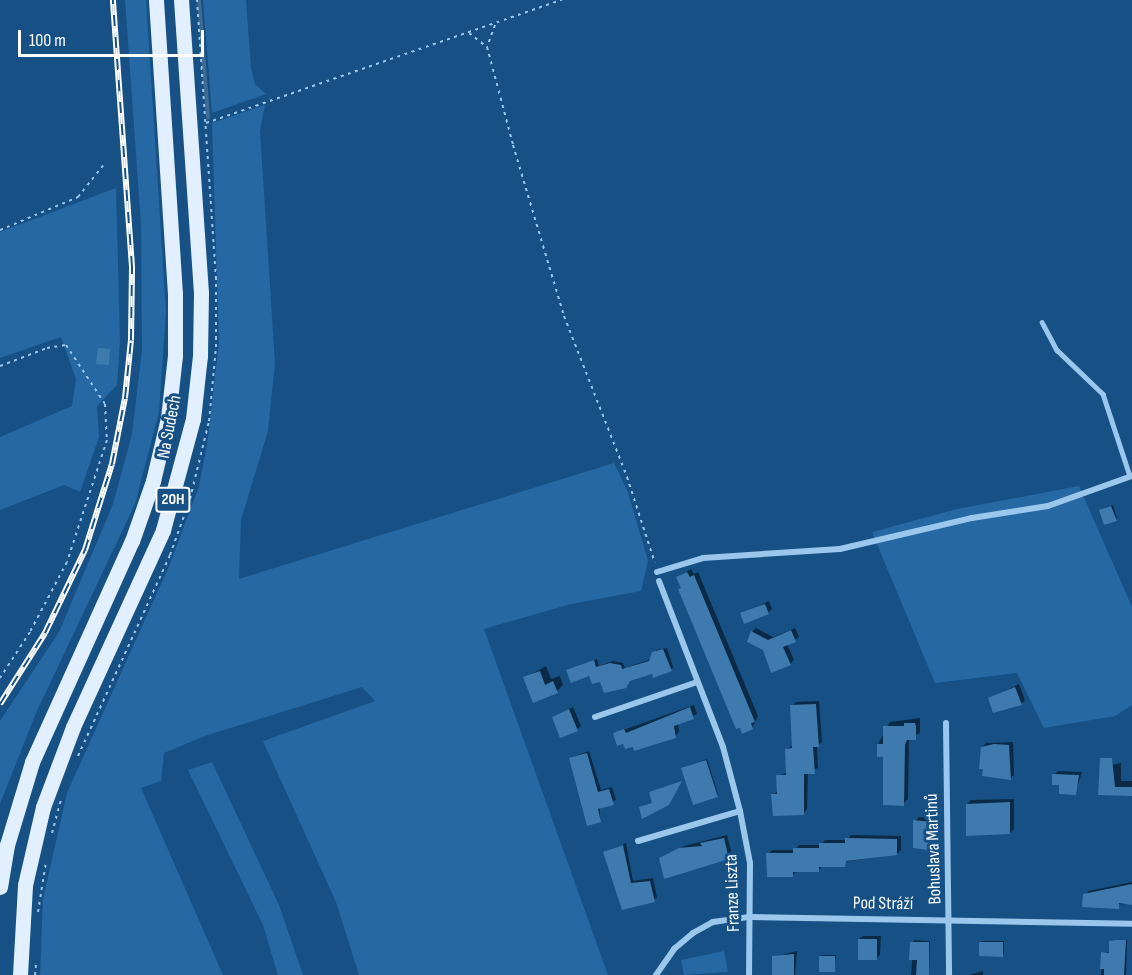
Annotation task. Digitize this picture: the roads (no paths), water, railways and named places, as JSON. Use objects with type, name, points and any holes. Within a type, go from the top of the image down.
[{"type":"main road","name":"Na Sudech","points":[[0,887],[13,822],[32,762],[132,541],[153,480],[168,418],[176,304],[156,0]]},
{"type":"main road","name":"Na Sudech","points":[[20,975],[25,885],[43,807],[73,727],[163,530],[193,419],[200,356],[201,293],[181,0]]},
{"type":"street","points":[[657,572],[703,558],[840,549],[972,518],[1048,506],[1131,476]]},
{"type":"street","name":"Franze Liszta","points":[[659,580],[723,747],[740,811],[750,863],[749,975]]},
{"type":"street","points":[[595,717],[697,682]]},
{"type":"street","name":"Bohuslava Martinů","points":[[946,723],[951,920],[949,975]]},
{"type":"street","points":[[638,841],[740,811]]},
{"type":"street","name":"Pod Stráží","points":[[656,975],[674,949],[693,933],[713,922],[750,916],[1132,924]]},
{"type":"lane","points":[[1042,322],[1057,350],[1103,394],[1131,476]]},
{"type":"waterway","points":[[199,0],[208,118]]},
{"type":"railway","points":[[0,704],[45,633],[85,550],[112,464],[125,398],[131,340],[132,267],[113,0]]}]
